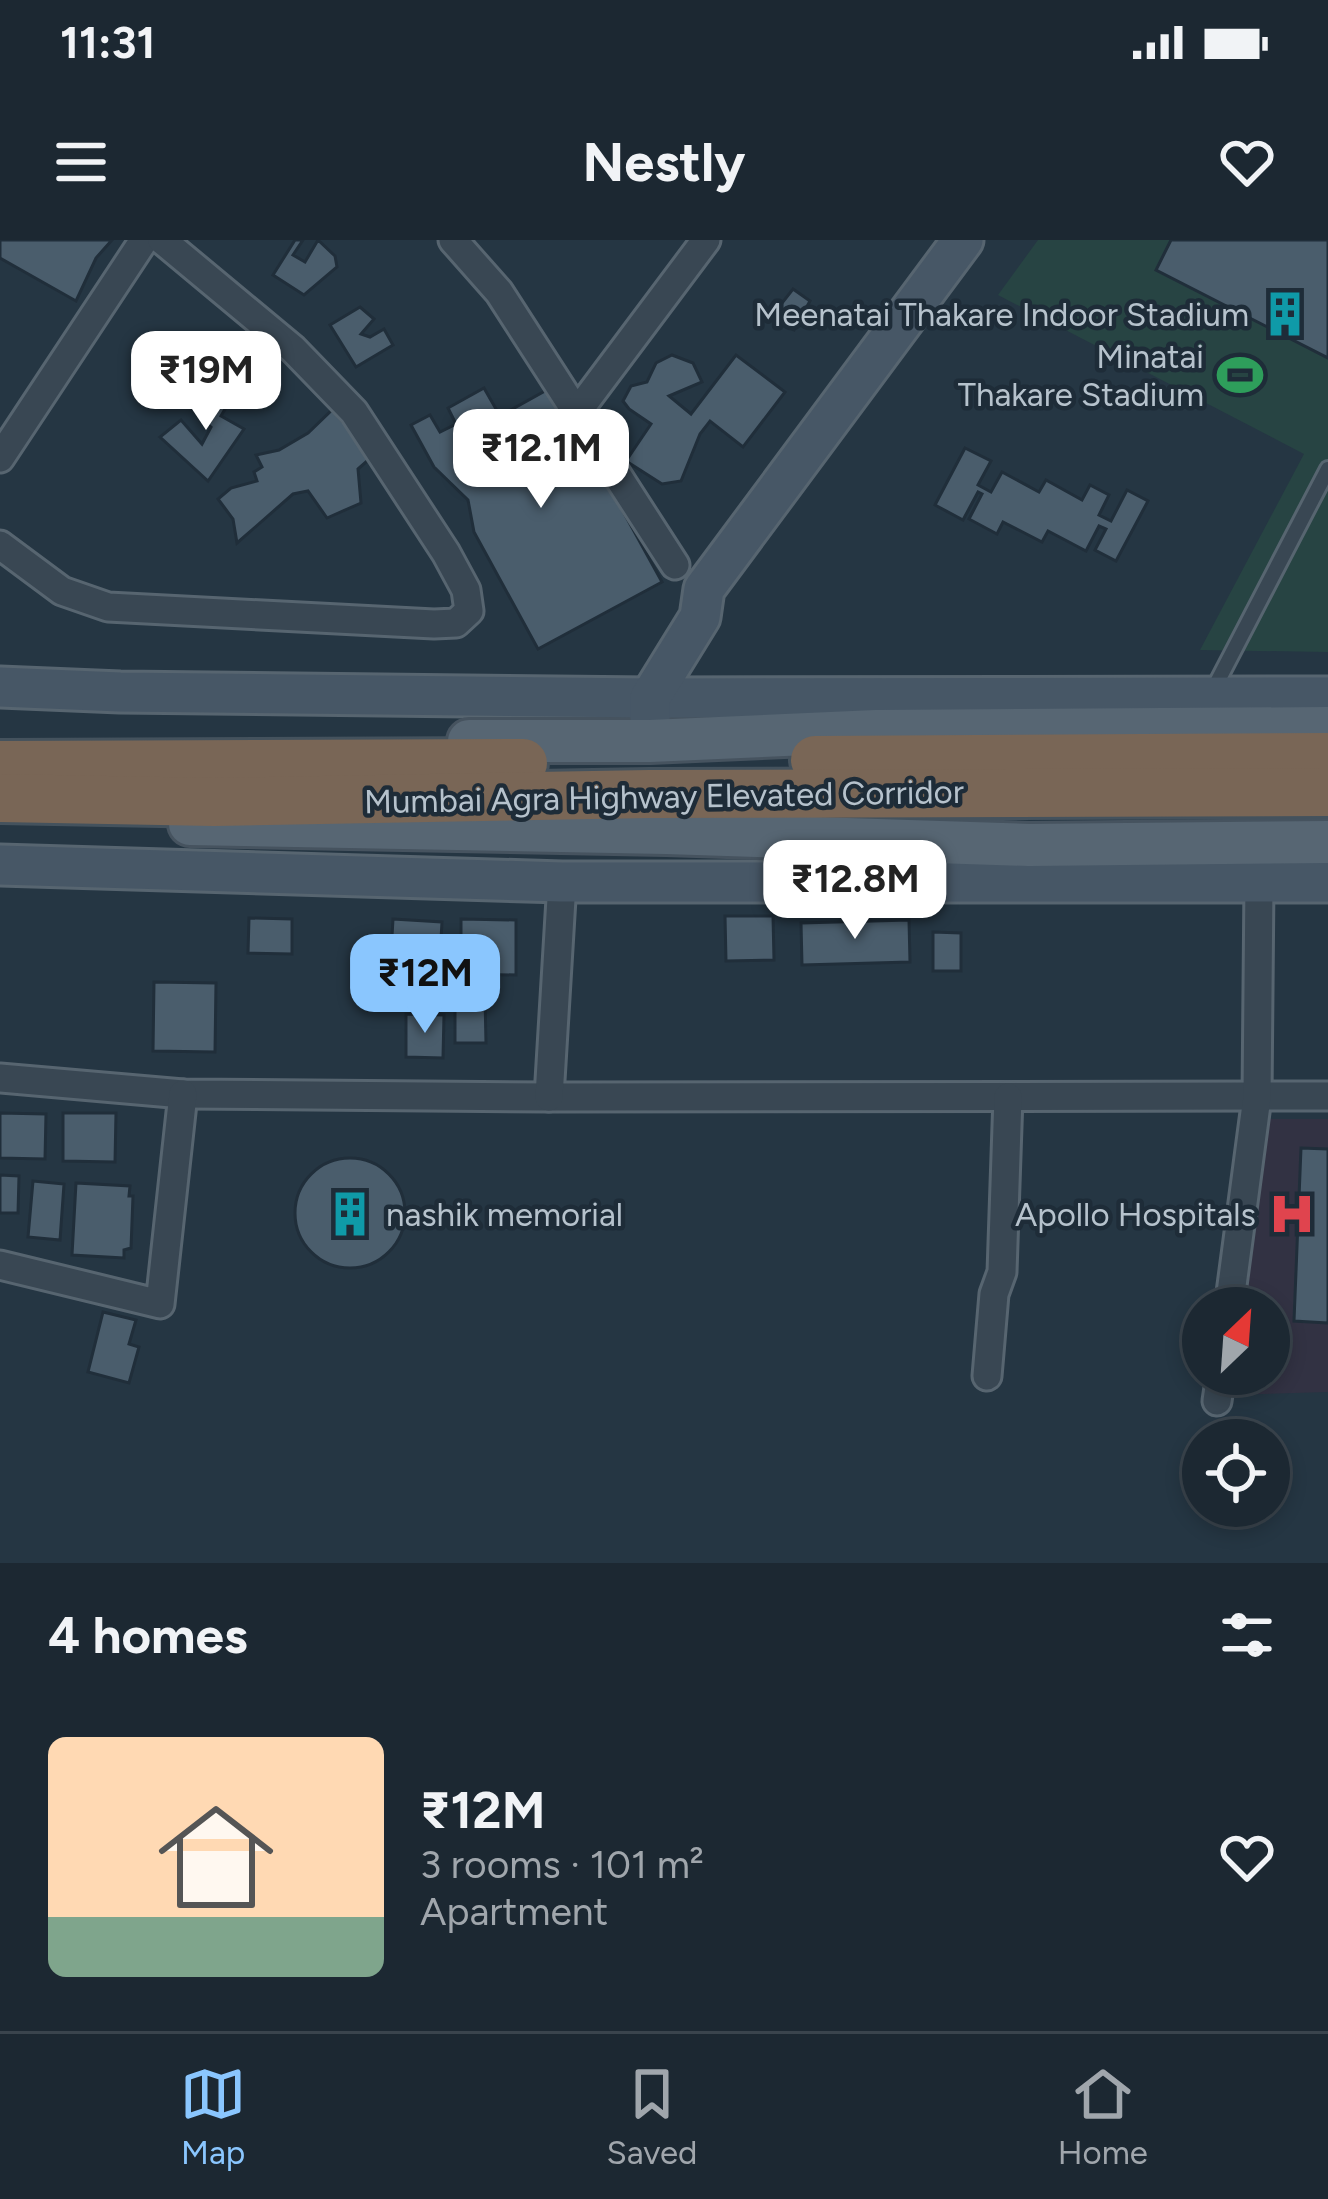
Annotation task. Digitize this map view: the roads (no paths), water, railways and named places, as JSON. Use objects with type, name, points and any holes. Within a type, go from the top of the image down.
[{"type":"highway","name":"Mumbai Agra Highway Elevated Corridor","points":[[0,799],[214,802],[649,794],[1328,758]]},
{"type":"highway","name":"Mumbai Agra Highway Elevated Corridor","points":[[0,765],[1004,775],[1328,792]]},
{"type":"main road","points":[[0,742],[650,741],[876,731],[1328,728]]},
{"type":"main road","points":[[0,820],[1006,845],[1328,842]]},
{"type":"street","points":[[0,458],[144,240]]},
{"type":"street","points":[[0,545],[62,591],[108,607],[434,624],[456,623],[469,611],[466,590],[446,553],[354,412],[293,349],[162,240]]},
{"type":"street","points":[[452,240],[499,292],[675,565]]},
{"type":"street","points":[[578,411],[706,240]]},
{"type":"street","points":[[650,741],[650,698],[700,617],[704,589],[963,240]]},
{"type":"street","points":[[700,617],[722,603],[992,240]]},
{"type":"street","points":[[0,687],[650,698],[1328,697]]},
{"type":"street","points":[[0,865],[562,882],[1328,882]]},
{"type":"street","points":[[550,1097],[562,882]]},
{"type":"street","points":[[1232,1287],[1257,1097],[1259,882]]},
{"type":"street","points":[[0,1078],[183,1094],[1328,1096]]},
{"type":"street","points":[[0,1265],[160,1304],[183,1094]]},
{"type":"street","points":[[987,1376],[994,1294],[1002,1272],[1008,1097]]},
{"type":"lane","points":[[1209,698],[1328,469]]},
{"type":"place","name":"Meenatai Thakare Indoor Stadium","points":[[1285,314]]},
{"type":"place","name":"Minatai Thakare Stadium","points":[[1240,375]]},
{"type":"place","name":"nashik memorial","points":[[350,1214]]},
{"type":"place","name":"Apollo Hospitals","points":[[1292,1214]]}]
